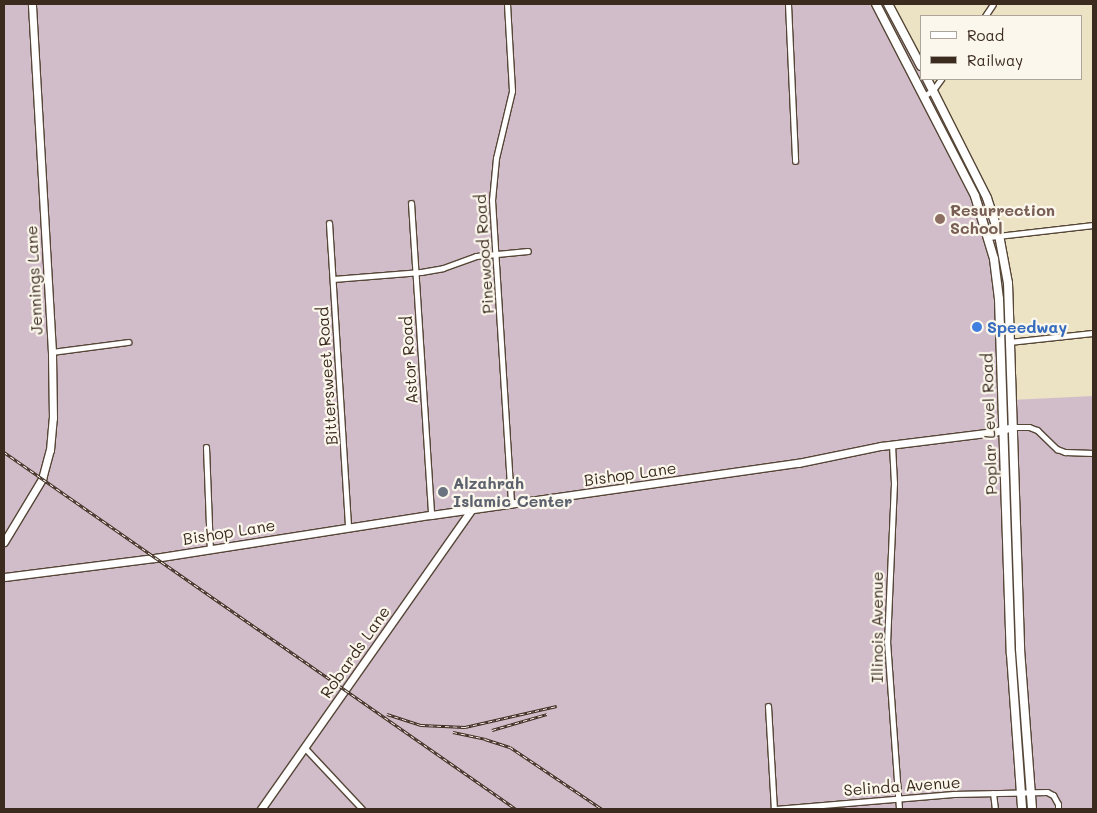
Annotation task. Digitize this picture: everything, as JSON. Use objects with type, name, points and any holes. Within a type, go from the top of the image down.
[{"type":"main road","name":"Poplar Level Road","points":[[876,4],[975,196],[989,236],[997,280],[1011,654],[1022,809]]},
{"type":"main road","points":[[888,4],[920,64]]},
{"type":"main road","name":"Poplar Level Road","points":[[928,80],[976,174],[999,235],[1008,283],[1020,649],[1032,809]]},
{"type":"street","name":"Jennings Lane","points":[[4,542],[28,506],[45,470],[53,418],[52,352],[32,4]]},
{"type":"street","name":"Pinewood Road","points":[[508,4],[512,91],[493,173],[492,200],[511,504]]},
{"type":"street","points":[[788,4],[795,161]]},
{"type":"street","points":[[986,15],[993,4]]},
{"type":"street","points":[[924,96],[933,90],[940,80]]},
{"type":"street","name":"Astor Road","points":[[411,203],[431,515]]},
{"type":"street","name":"Bittersweet Road","points":[[329,223],[348,527]]},
{"type":"street","points":[[989,236],[1093,225]]},
{"type":"street","points":[[333,279],[416,273],[443,268],[476,256],[496,256],[528,251]]},
{"type":"street","points":[[1000,343],[1093,334]]},
{"type":"street","points":[[52,352],[128,342]]},
{"type":"street","points":[[1013,427],[1029,427],[1037,430],[1057,449],[1065,452],[1093,453]]},
{"type":"street","name":"Bishop Lane","points":[[4,578],[798,463],[892,445],[1013,427]]},
{"type":"street","name":"Illinois Avenue","points":[[892,445],[894,482],[887,641],[899,809]]},
{"type":"street","points":[[206,447],[210,549]]},
{"type":"street","name":"Robards Lane","points":[[261,809],[471,510]]},
{"type":"street","name":"Bishop Lane","points":[[4,573],[13,576]]},
{"type":"street","points":[[768,706],[774,809]]},
{"type":"street","points":[[304,747],[362,809]]},
{"type":"street","name":"Selinda Avenue","points":[[774,809],[898,798],[1047,792],[1053,795],[1058,804],[1058,809]]},
{"type":"street","points":[[993,793],[995,809]]},
{"type":"shaded area","points":[[4,4],[888,4],[920,64],[920,80],[928,80],[987,198],[1008,283],[1012,400],[1093,396],[1093,809],[4,809]]},
{"type":"railway","points":[[4,452],[516,809]]},
{"type":"railway","points":[[387,714],[421,725],[465,727],[557,706]]},
{"type":"railway","points":[[492,730],[547,714]]},
{"type":"railway","points":[[453,732],[510,747],[602,809]]},
{"type":"place","name":"Resurrection School","points":[[940,219]]},
{"type":"place","name":"Speedway","points":[[977,327]]},
{"type":"place","name":"Alzahrah Islamic Center","points":[[443,492]]}]
